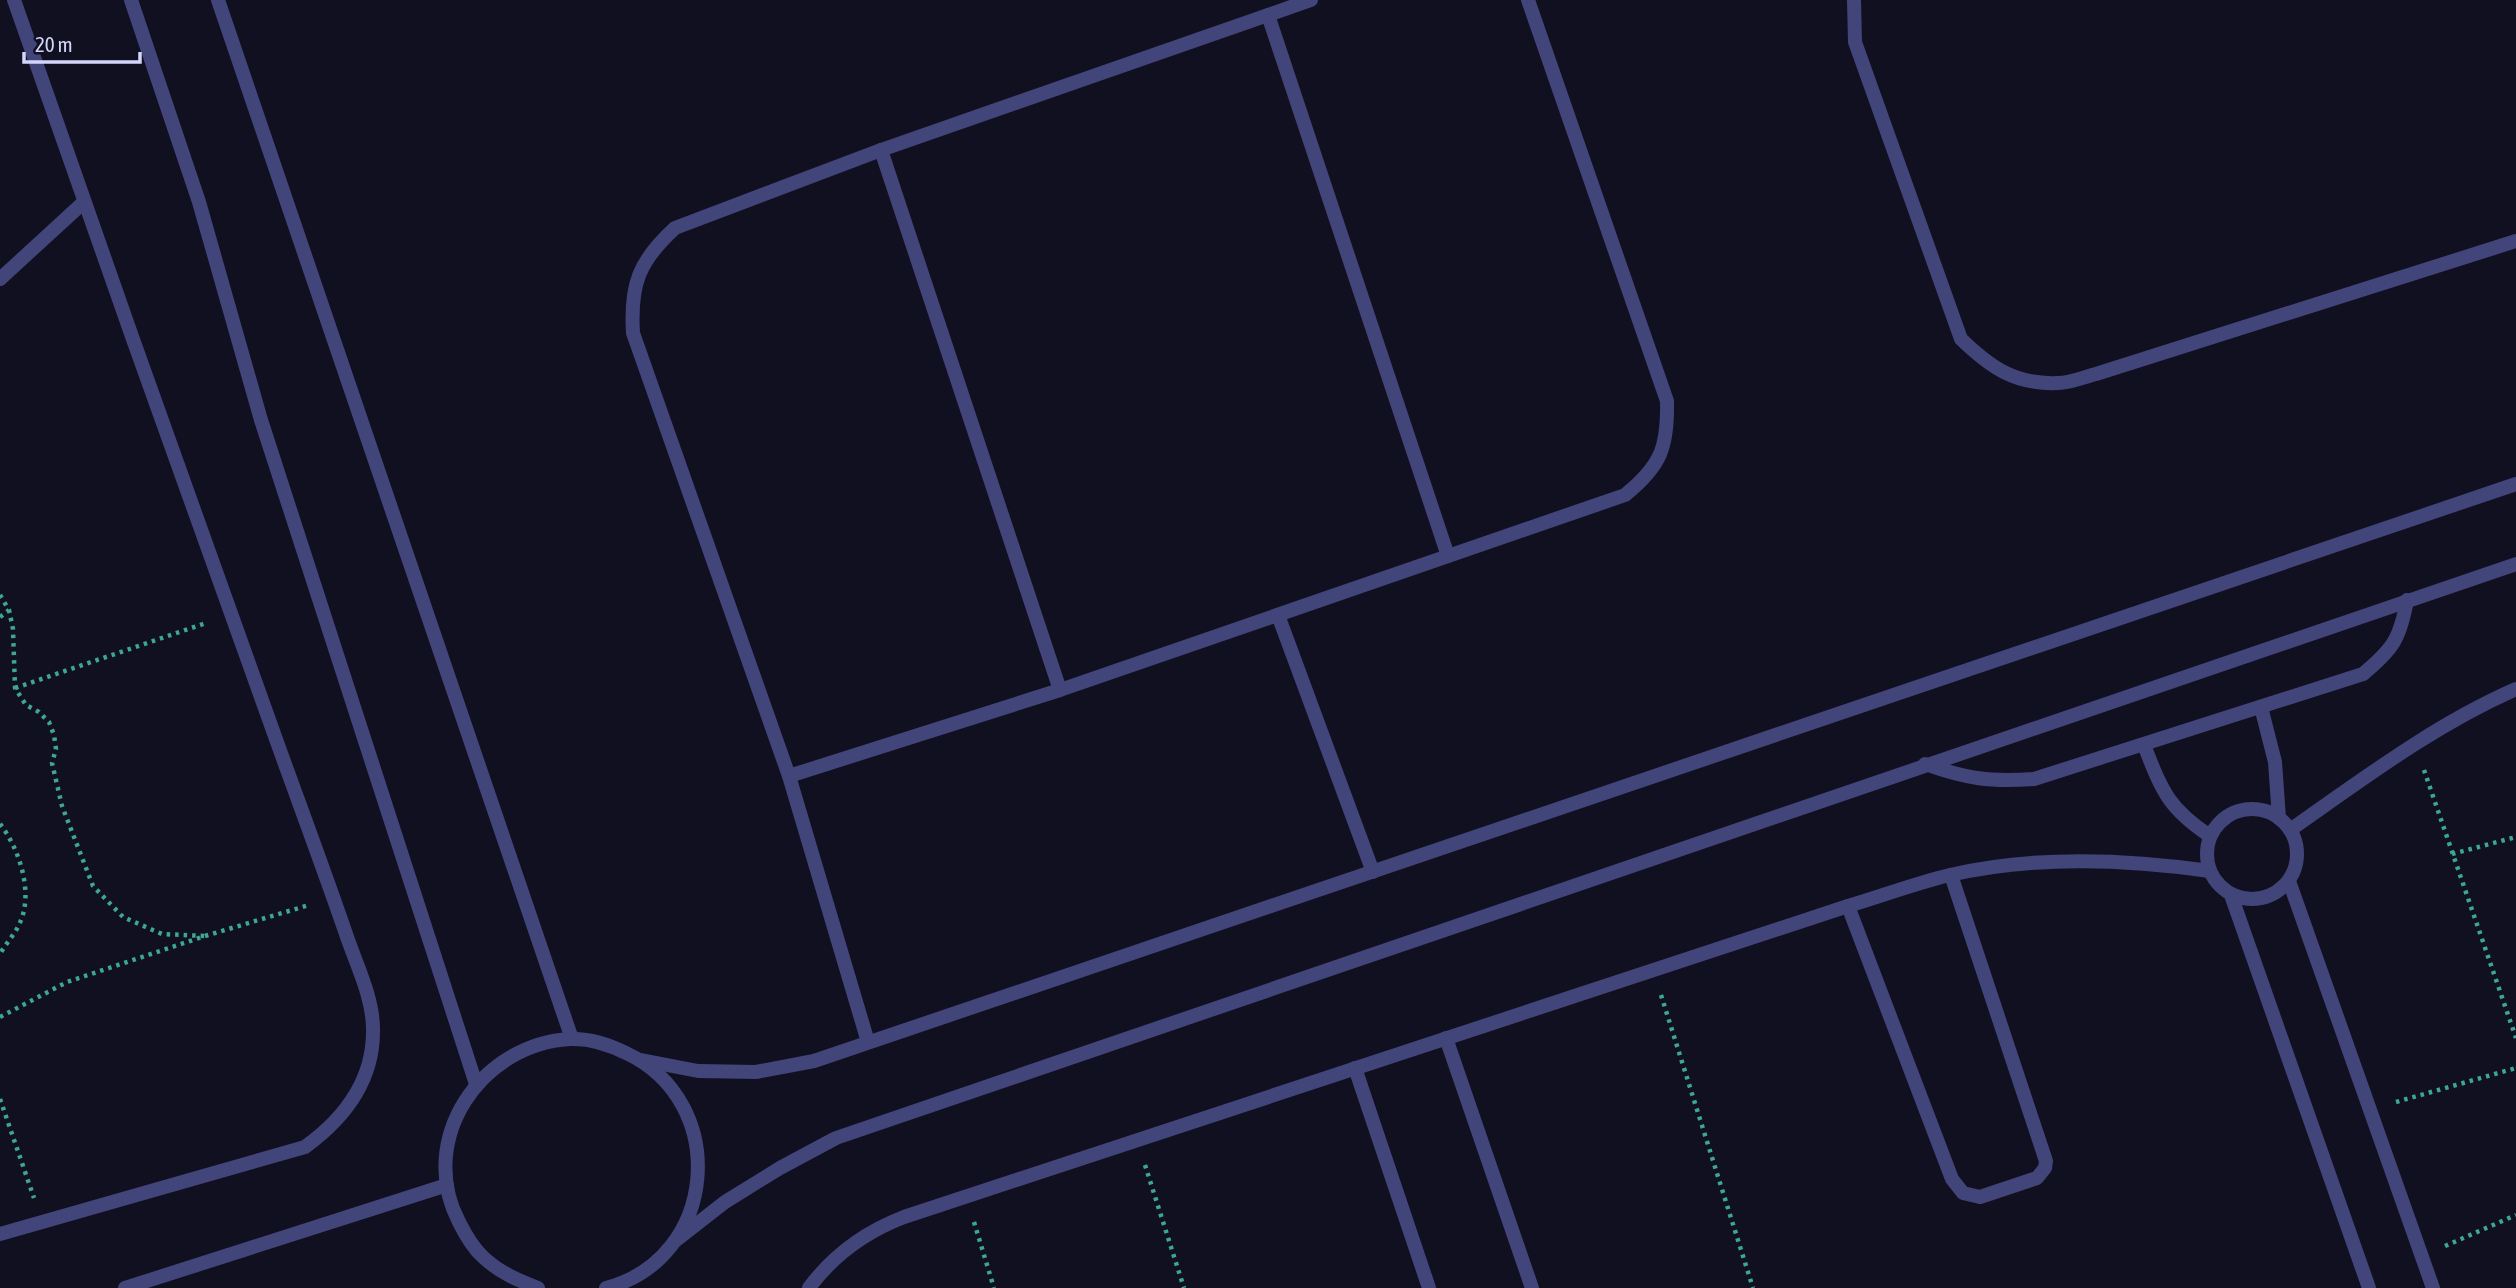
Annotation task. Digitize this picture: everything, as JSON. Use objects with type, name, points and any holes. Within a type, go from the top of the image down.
[{"type":"street","points":[[0,1234],[305,1147],[342,1115],[356,1096],[366,1075],[372,1052],[373,1028],[370,1004],[334,898],[83,202],[15,0]]},
{"type":"street","points":[[131,0],[198,202],[261,420],[476,1084]]},
{"type":"street","points":[[218,0],[572,1039]]},
{"type":"street","points":[[868,1042],[789,776],[633,333],[631,306],[638,275],[655,247],[675,228],[881,150],[1311,0]]},
{"type":"street","points":[[789,776],[1060,690],[1625,495],[1645,479],[1661,455],[1668,429],[1667,401],[1528,0]]},
{"type":"street","points":[[1854,0],[1855,42],[1961,339],[1988,365],[2022,380],[2059,383],[2096,374],[2516,241]]},
{"type":"street","points":[[1268,15],[1448,556]]},
{"type":"street","points":[[881,150],[1060,690]]},
{"type":"street","points":[[0,279],[83,202]]},
{"type":"street","points":[[538,1288],[512,1278],[482,1256],[453,1211],[447,1185],[447,1150],[450,1138],[457,1115],[476,1084],[503,1060],[536,1045],[572,1039],[608,1045],[641,1060],[698,1071],[756,1072],[814,1061],[2516,484]]},
{"type":"street","points":[[616,1287],[660,1259],[675,1241],[725,1202],[779,1168],[836,1138],[2516,564]]},
{"type":"street","points":[[1925,764],[1960,777],[1997,782],[2034,779],[2363,674],[2386,655],[2402,629],[2407,600]]},
{"type":"street","points":[[1278,615],[1373,872]]},
{"type":"street","points":[[2290,830],[2414,743],[2454,719],[2516,689]]},
{"type":"street","points":[[2261,706],[2275,762],[2279,818]]},
{"type":"street","points":[[2144,745],[2167,798],[2186,820],[2210,836]]},
{"type":"street","points":[[2248,809],[2264,811],[2279,818],[2290,830],[2296,843],[2295,869],[2289,881],[2277,892],[2246,900],[2231,895],[2222,888],[2210,871],[2207,859],[2210,836],[2220,823],[2233,813],[2248,809]]},
{"type":"street","points":[[809,1288],[836,1256],[879,1227],[1653,970],[1951,875],[2004,866],[2111,861],[2165,864],[2210,871]]},
{"type":"street","points":[[1848,906],[1952,1179],[1963,1193],[1980,1197],[2037,1178],[2045,1168],[2046,1161],[1951,875]]},
{"type":"street","points":[[2289,881],[2433,1288]]},
{"type":"street","points":[[2231,895],[2369,1288]]},
{"type":"street","points":[[1446,1038],[1532,1288]]},
{"type":"street","points":[[641,1060],[667,1082],[686,1110],[697,1143],[699,1177],[691,1210],[675,1241]]},
{"type":"street","points":[[1355,1068],[1429,1288]]},
{"type":"street","points":[[125,1288],[447,1185]]},
{"type":"path","points":[[0,595],[9,610],[15,649],[15,688],[26,705],[49,722],[56,749],[52,763],[62,806],[93,886],[123,917],[162,934],[205,936]]},
{"type":"path","points":[[0,617],[9,610]]},
{"type":"path","points":[[15,688],[231,615]]},
{"type":"path","points":[[2414,743],[2516,1038]]},
{"type":"path","points":[[0,824],[20,865],[25,903],[21,922],[0,954]]},
{"type":"path","points":[[2452,854],[2516,837]]},
{"type":"path","points":[[0,1017],[67,982],[205,936],[334,898]]},
{"type":"path","points":[[1653,970],[1753,1288]]},
{"type":"path","points":[[2369,1109],[2516,1068]]},
{"type":"path","points":[[0,1099],[42,1221]]},
{"type":"path","points":[[1137,1140],[1184,1288]]},
{"type":"path","points":[[966,1196],[994,1288]]},
{"type":"path","points":[[2421,1256],[2516,1215]]}]
